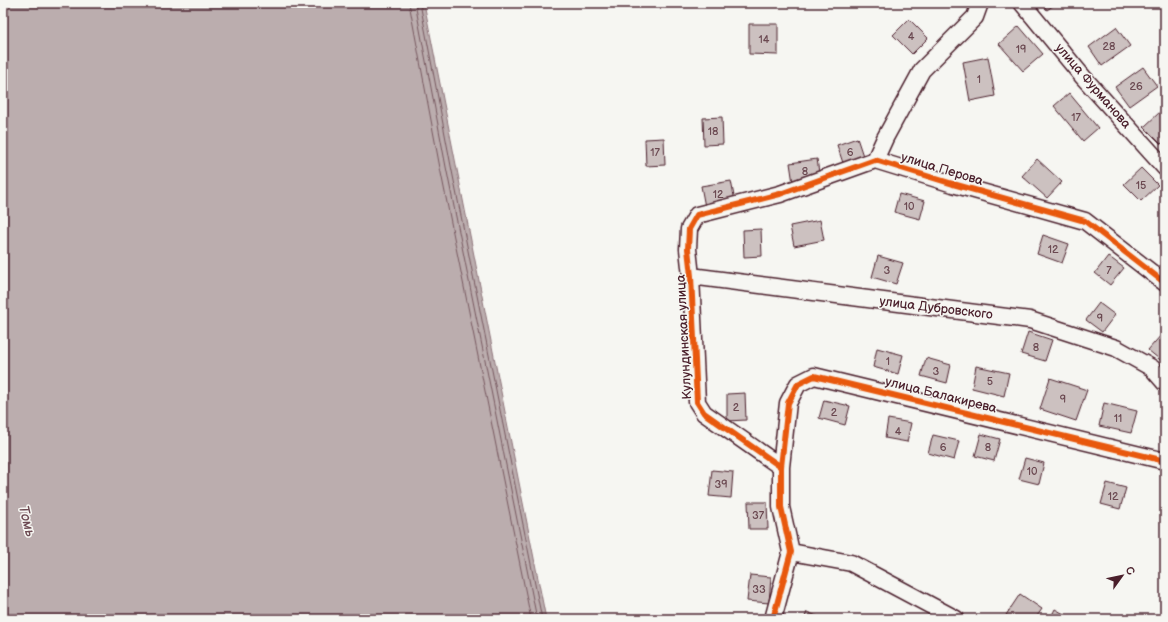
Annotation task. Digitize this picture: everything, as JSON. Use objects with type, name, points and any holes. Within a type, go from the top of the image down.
[{"type":"street","points":[[875,160],[885,138],[922,70],[976,17],[980,3]]},
{"type":"street","name":"улица Фурманова","points":[[1022,3],[1083,77],[1165,168]]},
{"type":"street","name":"Кулундинская улица","points":[[781,467],[704,414],[697,402],[692,276],[688,249],[689,229],[697,215],[780,194],[875,160]]},
{"type":"street","name":"улица Перова","points":[[875,160],[953,184],[1085,221],[1165,283]]},
{"type":"street","name":"улица Дубровского","points":[[692,276],[1030,320],[1116,348],[1152,368],[1165,383]]},
{"type":"street","name":"улица Балакирева","points":[[791,552],[781,507],[781,467],[788,403],[798,384],[814,376],[1165,461]]},
{"type":"street","points":[[773,619],[791,552],[850,563],[956,619]]},
{"type":"water","name":"Томь","points":[[3,3],[424,3],[546,619],[3,619]]},
{"type":"building","points":[[1042,3],[1057,3],[1047,10]]},
{"type":"building","points":[[909,19],[928,38],[912,54],[893,35]]},
{"type":"building","points":[[749,24],[778,24],[778,55],[749,54]]},
{"type":"building","points":[[1019,26],[1043,54],[1023,71],[999,44]]},
{"type":"building","points":[[1116,27],[1130,46],[1102,66],[1089,47]]},
{"type":"building","points":[[988,57],[995,96],[970,101],[963,62]]},
{"type":"building","points":[[1143,67],[1157,86],[1129,106],[1115,87]]},
{"type":"building","points":[[1069,93],[1098,128],[1083,141],[1054,106]]},
{"type":"building","points":[[1161,111],[1165,114],[1165,140],[1161,144],[1144,127]]},
{"type":"building","points":[[722,117],[723,144],[704,145],[703,118]]},
{"type":"building","points":[[664,138],[665,165],[646,166],[645,139]]},
{"type":"building","points":[[857,138],[864,159],[844,166],[837,145]]},
{"type":"building","points":[[817,159],[820,179],[793,183],[790,163]]},
{"type":"building","points":[[1037,159],[1062,182],[1047,198],[1022,176]]},
{"type":"building","points":[[1141,168],[1158,185],[1141,201],[1124,184]]},
{"type":"building","points":[[731,181],[735,201],[705,207],[701,186]]},
{"type":"building","points":[[899,194],[925,201],[920,219],[894,212]]},
{"type":"building","points":[[820,220],[824,240],[794,246],[790,226]]},
{"type":"building","points":[[761,229],[762,256],[744,257],[743,230]]},
{"type":"building","points":[[1043,235],[1069,244],[1062,263],[1037,254]]},
{"type":"building","points":[[878,256],[903,263],[896,284],[872,277]]},
{"type":"building","points":[[1108,256],[1124,268],[1110,285],[1095,273]]},
{"type":"building","points":[[1099,303],[1115,315],[1102,332],[1086,320]]},
{"type":"building","points":[[1028,332],[1052,340],[1045,361],[1021,354]]},
{"type":"building","points":[[1162,334],[1165,336],[1164,363],[1148,350]]},
{"type":"building","points":[[877,348],[903,355],[898,374],[873,367]]},
{"type":"building","points":[[926,358],[951,365],[947,383],[921,376]]},
{"type":"building","points":[[976,366],[1009,373],[1004,396],[972,388]]},
{"type":"building","points":[[1050,378],[1087,390],[1076,421],[1040,409]]},
{"type":"building","points":[[745,393],[746,420],[727,421],[727,394]]},
{"type":"building","points":[[824,400],[850,406],[845,425],[819,418]]},
{"type":"building","points":[[1104,403],[1137,411],[1131,433],[1099,426]]},
{"type":"building","points":[[888,419],[911,423],[907,442],[885,438]]},
{"type":"building","points":[[981,434],[1000,439],[994,461],[975,456]]},
{"type":"building","points":[[933,435],[959,441],[954,460],[928,453]]},
{"type":"building","points":[[1025,458],[1044,463],[1039,484],[1019,479]]},
{"type":"building","points":[[712,470],[733,472],[731,498],[709,496]]},
{"type":"building","points":[[1107,483],[1126,488],[1120,509],[1101,504]]},
{"type":"building","points":[[748,502],[767,502],[768,529],[749,529]]},
{"type":"building","points":[[750,575],[771,577],[769,603],[747,601]]},
{"type":"building","points":[[1020,594],[1042,609],[1035,619],[1012,619],[1006,615]]},
{"type":"building","points":[[1055,609],[1073,619],[1050,619]]},
{"type":"building","points":[[807,612],[824,619],[804,619]]},
{"type":"cycle path","points":[[781,467],[704,413],[697,402],[691,276],[688,249],[689,229],[697,215],[780,194],[875,160],[953,184],[1085,221],[1165,283]]},
{"type":"cycle path","points":[[773,619],[791,552],[781,507],[781,467],[788,403],[798,384],[814,376],[1165,461]]}]
